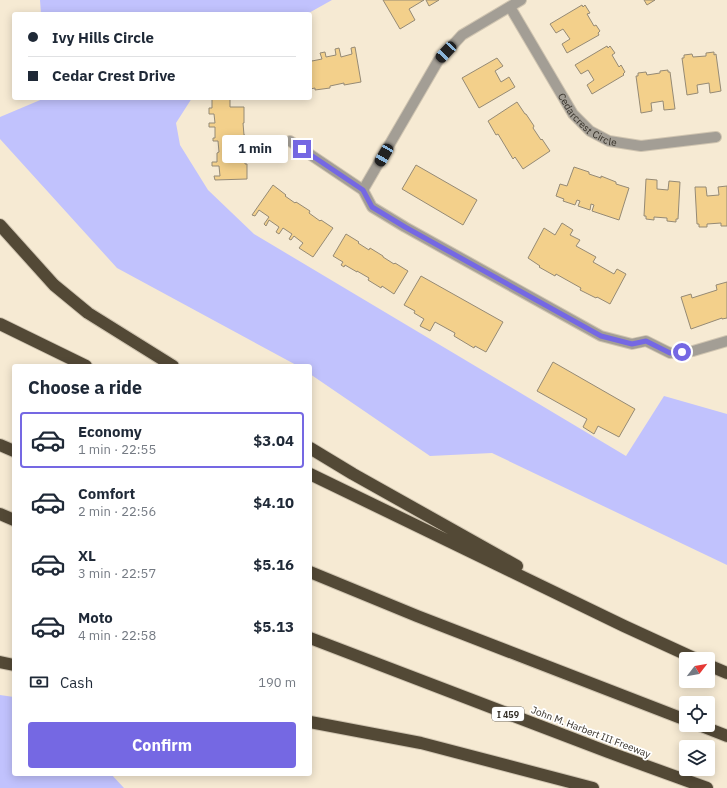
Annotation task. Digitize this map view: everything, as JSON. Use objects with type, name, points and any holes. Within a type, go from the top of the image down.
[{"type":"highway","points":[[0,225],[54,285],[88,313],[170,364]]},
{"type":"highway","points":[[0,324],[82,364]]},
{"type":"highway","points":[[0,445],[12,450]]},
{"type":"highway","points":[[312,449],[353,474],[624,626]]},
{"type":"highway","points":[[312,475],[681,652]]},
{"type":"highway","points":[[0,514],[12,519]]},
{"type":"highway","points":[[312,573],[417,616],[679,717]]},
{"type":"highway","name":"John M. Harbert III Freeway","points":[[312,639],[608,752],[707,788]]},
{"type":"highway","points":[[0,662],[12,665]]},
{"type":"highway","points":[[715,668],[727,673]]},
{"type":"highway","points":[[312,722],[421,744],[593,788]]},
{"type":"highway","points":[[715,731],[727,736]]},
{"type":"street","points":[[363,190],[438,61],[462,35],[521,0]]},
{"type":"street","name":"Cedarcrest Circle","points":[[510,7],[573,114],[590,131],[609,141],[641,146],[716,137]]},
{"type":"street","points":[[290,141],[363,190],[372,207],[405,227],[601,336],[632,344],[646,341],[670,353],[693,351],[727,341]]},
{"type":"shaded area","points":[[40,0],[332,0],[311,12],[41,12]]},
{"type":"shaded area","points":[[40,100],[191,100],[176,123],[180,145],[208,190],[254,234],[626,456],[664,396],[727,414],[727,565],[492,453],[430,456],[312,375],[312,364],[294,364],[117,268],[0,139],[0,117]]},
{"type":"shaded area","points":[[0,695],[12,697],[12,776],[113,776],[124,788],[0,788]]},
{"type":"building","points":[[383,0],[424,0],[409,9],[415,20],[400,29]]},
{"type":"building","points":[[426,0],[439,0],[429,6]]},
{"type":"building","points":[[644,0],[655,0],[647,5]]},
{"type":"building","points":[[582,5],[583,7],[585,5],[590,13],[587,14],[594,26],[596,25],[600,31],[598,33],[599,35],[567,53],[562,44],[570,39],[563,29],[556,33],[550,24]]},
{"type":"building","points":[[607,46],[608,48],[610,46],[615,53],[612,55],[619,67],[621,65],[625,72],[623,74],[624,75],[592,94],[587,85],[594,80],[588,70],[581,74],[575,65]]},
{"type":"building","points":[[355,47],[361,82],[344,85],[344,83],[330,86],[330,88],[315,90],[315,88],[312,89],[312,61],[322,59],[320,53],[325,52],[326,57],[336,55],[335,49],[339,48],[341,57],[352,54],[351,48]]},
{"type":"building","points":[[714,52],[714,55],[716,54],[721,91],[710,93],[709,83],[697,85],[698,93],[687,95],[682,58],[684,58],[684,55],[692,54],[693,57],[706,56],[706,53]]},
{"type":"building","points":[[497,58],[503,66],[495,71],[501,82],[509,77],[515,87],[479,108],[462,78]]},
{"type":"building","points":[[668,70],[668,72],[670,72],[675,109],[664,110],[663,101],[651,103],[652,111],[641,113],[636,76],[638,76],[638,73],[646,72],[647,75]]},
{"type":"building","points":[[212,100],[230,100],[230,107],[244,107],[243,123],[247,179],[215,180],[214,176],[220,176],[219,166],[212,166],[212,162],[217,162],[217,153],[219,152],[218,141],[213,141],[213,138],[215,138],[215,127],[209,127],[209,123],[215,123],[214,114],[209,114],[209,108],[212,108]]},
{"type":"building","points":[[517,102],[534,126],[533,128],[541,140],[542,139],[550,151],[523,169],[515,157],[513,159],[498,134],[496,135],[488,121]]},
{"type":"building","points":[[416,165],[477,200],[463,225],[402,189]]},
{"type":"building","points":[[574,167],[601,178],[601,176],[616,182],[616,184],[629,188],[619,220],[592,211],[594,205],[591,204],[590,210],[578,206],[580,201],[577,200],[575,205],[563,201],[564,199],[556,196],[560,184],[567,186]]},
{"type":"building","points":[[646,179],[657,180],[657,189],[668,190],[669,181],[680,182],[678,219],[676,219],[676,222],[667,221],[667,218],[654,217],[654,220],[646,219],[646,216],[644,216]]},
{"type":"building","points":[[273,185],[286,195],[285,196],[310,211],[309,213],[320,221],[321,220],[333,228],[313,257],[299,248],[303,243],[294,236],[291,240],[289,239],[292,234],[283,228],[279,234],[276,232],[279,227],[269,220],[266,226],[264,224],[269,217],[259,210],[255,216],[252,215]]},
{"type":"building","points":[[727,186],[727,226],[721,226],[721,223],[707,224],[707,227],[699,227],[699,224],[697,224],[695,187],[706,187],[707,196],[719,195],[718,187]]},
{"type":"building","points":[[562,223],[573,230],[570,235],[580,240],[576,246],[596,257],[593,262],[614,274],[617,269],[626,274],[610,304],[580,290],[581,288],[556,274],[555,276],[539,267],[540,266],[528,258],[544,228],[555,235]]},
{"type":"building","points":[[346,234],[369,250],[370,248],[394,264],[395,263],[408,271],[394,294],[382,286],[381,288],[368,280],[369,278],[357,271],[345,265],[344,267],[341,265],[343,262],[333,256]]},
{"type":"building","points":[[421,276],[503,322],[486,352],[475,346],[474,348],[454,336],[455,333],[435,322],[430,331],[420,326],[424,319],[414,313],[415,311],[404,305]]},
{"type":"building","points":[[727,282],[727,318],[722,318],[691,329],[681,297],[691,294],[692,298],[717,290],[716,285]]},
{"type":"building","points":[[553,362],[635,409],[619,437],[598,426],[594,434],[583,427],[587,419],[537,391]]},
{"type":"route","points":[[302,149],[363,190],[372,207],[405,227],[601,336],[632,344],[646,341],[670,353],[682,352]]}]
